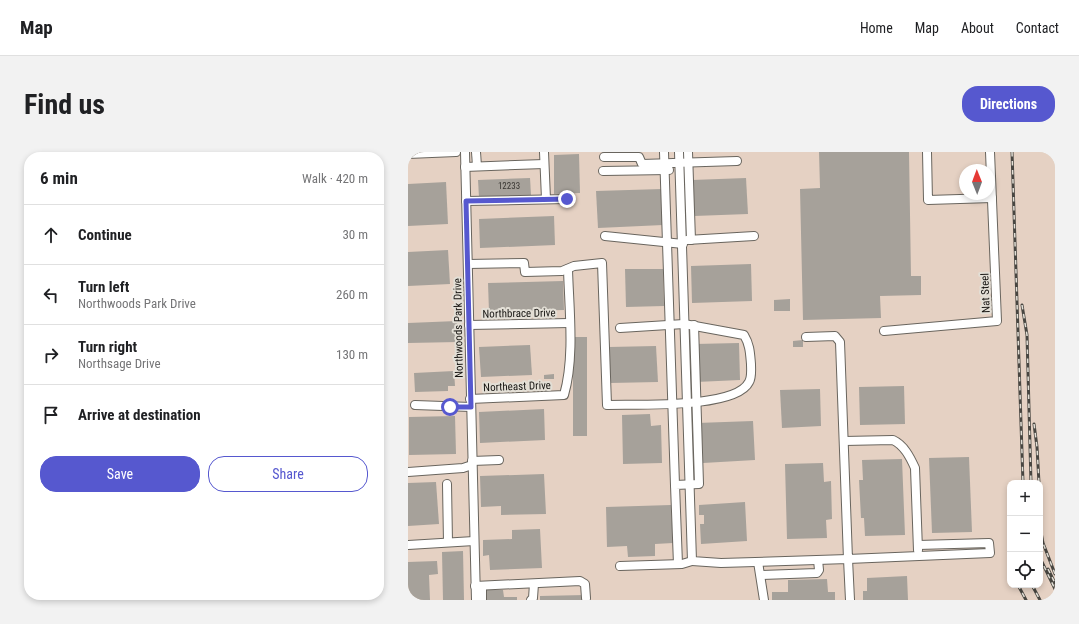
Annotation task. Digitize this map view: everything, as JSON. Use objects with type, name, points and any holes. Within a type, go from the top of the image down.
[{"type":"street","points":[[408,154],[456,152]]},
{"type":"street","name":"Northwoods Park Drive","points":[[465,152],[474,541],[478,586],[476,600]]},
{"type":"street","points":[[476,152],[477,166]]},
{"type":"street","points":[[544,152],[546,199]]},
{"type":"street","points":[[664,152],[678,564]]},
{"type":"street","points":[[679,152],[685,241]]},
{"type":"street","points":[[688,152],[684,324],[692,561]]},
{"type":"street","points":[[927,152],[928,200],[959,199]]},
{"type":"street","name":"Nat Steel","points":[[990,152],[991,164]]},
{"type":"street","points":[[604,158],[639,157],[642,164],[665,167]]},
{"type":"street","points":[[603,171],[679,167],[688,164],[737,162]]},
{"type":"street","points":[[465,166],[544,164]]},
{"type":"street","points":[[466,201],[567,199]]},
{"type":"street","name":"Nat Steel","points":[[884,331],[997,321],[992,200]]},
{"type":"street","points":[[605,236],[667,243],[754,236]]},
{"type":"street","points":[[468,264],[524,263],[525,272],[562,270],[594,262],[602,263],[607,405],[673,404],[718,400],[740,391],[749,384],[752,375],[750,344],[744,335],[684,324],[620,328]]},
{"type":"street","points":[[568,269],[569,323]]},
{"type":"street","name":"Northbrace Drive","points":[[469,325],[569,323]]},
{"type":"street","name":"Northeast Drive","points":[[415,405],[471,403],[564,395],[567,382],[569,323]]},
{"type":"street","points":[[675,484],[699,484],[694,326]]},
{"type":"street","points":[[806,337],[834,336],[840,342],[850,600]]},
{"type":"street","points":[[844,441],[893,440],[899,443],[906,452],[915,468],[919,555]]},
{"type":"street","points":[[408,472],[463,468],[472,463],[499,460]]},
{"type":"street","points":[[446,484],[448,542]]},
{"type":"street","points":[[408,545],[474,541]]},
{"type":"street","points":[[620,566],[678,564],[692,561],[721,563],[990,553],[989,543],[918,545]]},
{"type":"street","points":[[760,575],[817,573],[818,560]]},
{"type":"street","points":[[758,562],[764,600]]},
{"type":"street","points":[[482,600],[478,586],[580,581],[585,584],[586,598]]},
{"type":"street","points":[[531,600],[533,598],[534,584]]},
{"type":"shaded area","points":[[408,152],[1055,152],[1055,600],[408,600]]},
{"type":"building","points":[[819,152],[909,152],[911,276],[921,276],[921,295],[880,296],[881,318],[803,320],[800,189],[820,188]]},
{"type":"building","points":[[579,154],[580,193],[554,194],[554,155]]},
{"type":"building","points":[[530,178],[531,195],[479,197],[478,180]]},
{"type":"building","points":[[746,178],[748,214],[694,216],[692,180]]},
{"type":"building","points":[[446,182],[448,224],[408,226],[408,184]]},
{"type":"building","points":[[662,189],[663,225],[598,228],[596,191]]},
{"type":"building","points":[[554,216],[555,245],[480,248],[479,219]]},
{"type":"building","points":[[448,250],[450,284],[408,286],[408,252]]},
{"type":"building","points":[[751,264],[752,301],[692,303],[691,266]]},
{"type":"building","points":[[625,269],[663,269],[664,306],[626,307]]},
{"type":"building","points":[[563,281],[564,310],[489,312],[488,283]]},
{"type":"building","points":[[790,299],[790,311],[774,311],[774,300]]},
{"type":"building","points":[[457,321],[458,342],[408,343],[408,323]]},
{"type":"building","points":[[573,337],[587,337],[587,436],[573,436]]},
{"type":"building","points":[[803,340],[803,347],[793,347],[793,341]]},
{"type":"building","points":[[739,343],[740,380],[696,382],[695,344]]},
{"type":"building","points":[[530,345],[532,375],[481,377],[479,347]]},
{"type":"building","points":[[656,346],[658,382],[610,383],[609,347]]},
{"type":"building","points":[[454,371],[455,386],[448,386],[448,391],[415,392],[414,373]]},
{"type":"building","points":[[554,374],[554,379],[544,379],[544,375]]},
{"type":"building","points":[[543,385],[550,385],[550,392],[543,392]]},
{"type":"building","points":[[904,386],[905,424],[860,425],[859,387]]},
{"type":"building","points":[[820,389],[821,426],[782,428],[780,390]]},
{"type":"building","points":[[544,409],[545,440],[480,443],[479,412]]},
{"type":"building","points":[[650,414],[651,426],[661,425],[662,463],[623,464],[622,415]]},
{"type":"building","points":[[455,416],[456,454],[409,455],[409,417]]},
{"type":"building","points":[[753,421],[755,460],[703,463],[702,438],[698,438],[697,423]]},
{"type":"building","points":[[969,457],[972,532],[932,533],[929,458]]},
{"type":"building","points":[[902,459],[905,535],[865,536],[864,518],[861,518],[859,480],[863,480],[862,460]]},
{"type":"building","points":[[823,463],[824,482],[831,481],[832,519],[826,520],[827,538],[787,539],[785,464]]},
{"type":"building","points":[[544,474],[546,514],[501,515],[501,506],[481,507],[480,476]]},
{"type":"building","points":[[436,482],[439,524],[408,526],[408,483]]},
{"type":"building","points":[[745,502],[747,541],[701,544],[700,524],[704,524],[704,515],[699,515],[699,505]]},
{"type":"building","points":[[671,505],[673,543],[655,544],[655,556],[628,557],[627,546],[607,547],[606,507]]},
{"type":"building","points":[[540,529],[542,568],[490,570],[489,555],[483,556],[483,540],[512,539],[512,530]]},
{"type":"building","points":[[463,551],[464,600],[443,600],[442,552]]},
{"type":"building","points":[[437,561],[438,574],[429,575],[430,600],[408,600],[408,562]]},
{"type":"building","points":[[907,576],[908,600],[863,600],[863,591],[867,591],[867,578]]},
{"type":"building","points":[[827,579],[828,592],[835,592],[835,600],[772,600],[772,592],[788,592],[788,580]]},
{"type":"building","points":[[485,590],[503,590],[504,597],[517,597],[517,600],[486,600]]},
{"type":"building","points":[[585,595],[585,600],[540,600],[540,596]]},
{"type":"railway","points":[[1012,152],[1023,480]]},
{"type":"railway","points":[[1022,305],[1027,335],[1031,480]]},
{"type":"railway","points":[[1034,424],[1039,480]]},
{"type":"railway","points":[[1043,543],[1055,574]]},
{"type":"railway","points":[[1043,564],[1055,589]]},
{"type":"railway","points":[[1048,569],[1055,583]]},
{"type":"railway","points":[[1020,588],[1026,600]]},
{"type":"railway","points":[[1034,588],[1040,600]]},
{"type":"route","points":[[450,407],[471,407],[466,201],[567,199]]}]
